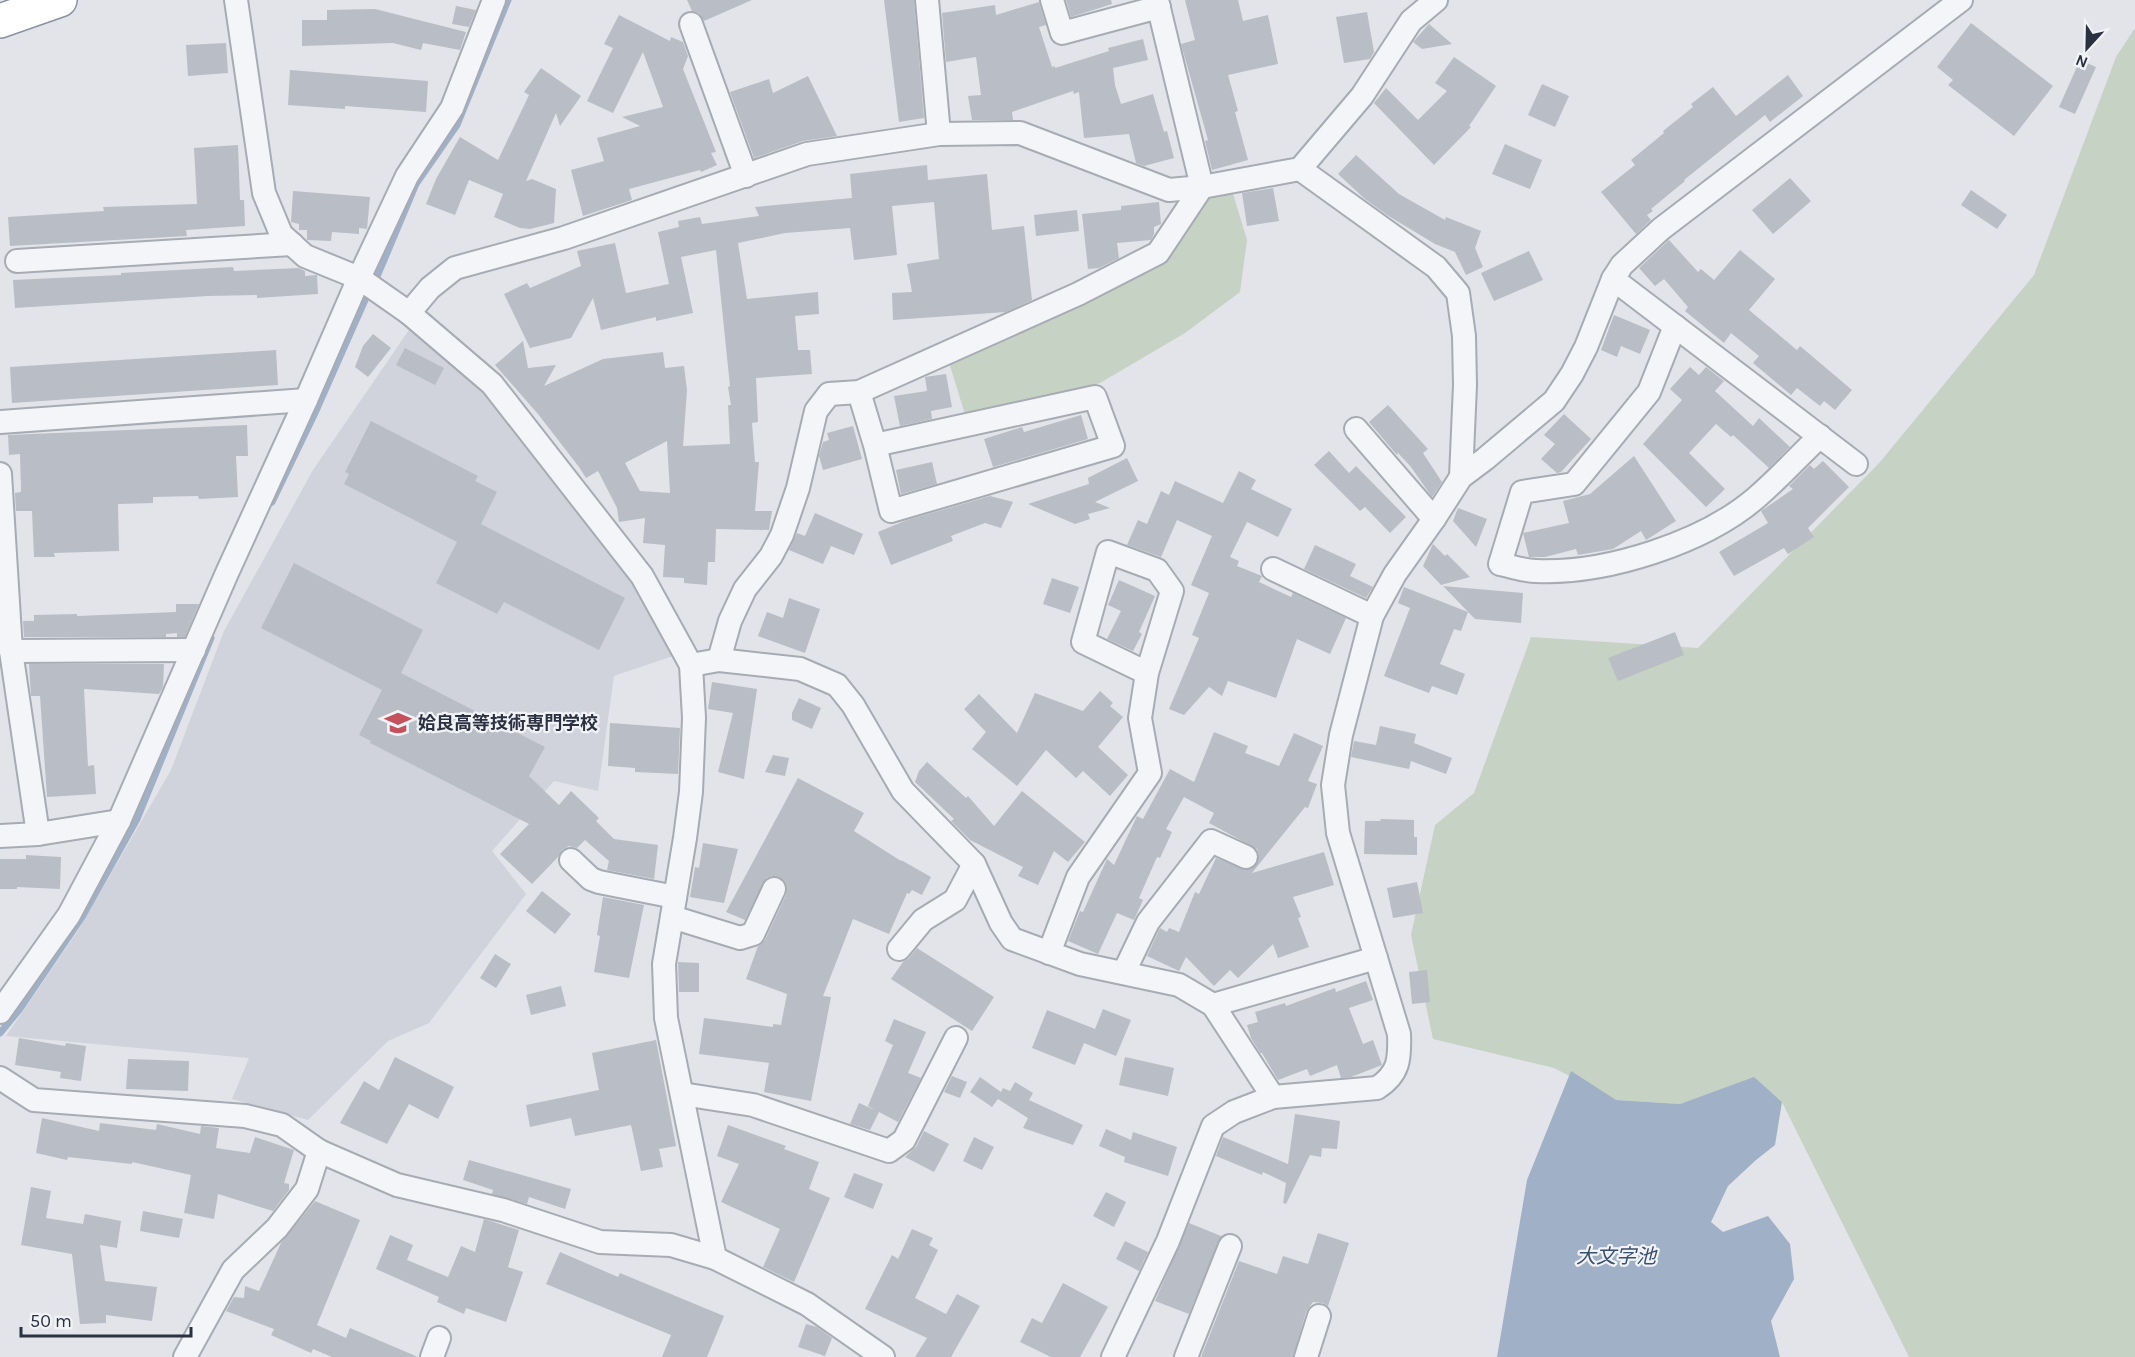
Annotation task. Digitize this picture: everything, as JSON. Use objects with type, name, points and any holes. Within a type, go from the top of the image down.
[{"type":"highway","points":[[0,21],[60,0]]},
{"type":"street","points":[[236,0],[264,193],[280,234],[305,256],[359,278],[409,313],[492,384],[642,576],[691,665],[694,718],[691,792],[664,964],[666,1018],[715,1258]]},
{"type":"street","points":[[0,1012],[69,915],[119,821],[226,573],[306,400],[359,278],[407,176],[452,108],[494,0]]},
{"type":"street","points":[[927,0],[939,134]]},
{"type":"street","points":[[719,660],[730,621],[745,589],[771,556],[782,535],[798,488],[816,411],[829,394],[859,392],[1078,294],[1158,253],[1202,187],[1158,4],[1062,33],[1052,0]]},
{"type":"street","points":[[409,313],[430,288],[455,268],[564,238],[807,154],[939,134],[1020,133],[1169,190],[1202,187],[1300,169],[1362,96],[1411,21],[1436,0]]},
{"type":"street","points":[[1113,1357],[1168,1241],[1214,1126],[1234,1112],[1273,1097],[1377,1088],[1389,1080],[1400,1057],[1399,1034],[1338,833],[1333,785],[1341,735],[1372,616],[1395,574],[1461,477],[1554,401],[1586,347],[1613,279],[1622,265],[1661,229],[1961,0]]},
{"type":"street","points":[[691,24],[746,176]]},
{"type":"street","points":[[1300,169],[1436,267],[1458,293],[1464,336],[1466,385],[1461,477]]},
{"type":"street","points":[[17,261],[292,244]]},
{"type":"street","points":[[1613,279],[1856,464]]},
{"type":"street","points":[[1675,326],[1649,392],[1574,483],[1522,492],[1500,564],[1534,572],[1566,570],[1598,566],[1659,551],[1716,525],[1756,498],[1820,436]]},
{"type":"street","points":[[859,392],[891,511],[1113,446],[1095,397],[875,445]]},
{"type":"street","points":[[0,422],[306,400]]},
{"type":"street","points":[[1356,429],[1434,519]]},
{"type":"street","points":[[0,474],[3,562],[11,651],[38,834]]},
{"type":"street","points":[[1049,953],[1078,877],[1150,773],[1140,718],[1147,673],[1172,591],[1157,570],[1108,552],[1083,642],[1147,673]]},
{"type":"street","points":[[1273,569],[1372,616]]},
{"type":"street","points":[[11,651],[194,650]]},
{"type":"street","points":[[691,665],[719,660],[800,669],[837,685],[853,705],[903,791],[974,864],[1001,923],[1012,939],[1080,964],[1179,985],[1213,1005],[1273,1097]]},
{"type":"street","points":[[0,836],[38,834],[119,821]]},
{"type":"street","points":[[1124,972],[1148,922],[1211,842],[1246,857]]},
{"type":"street","points":[[571,860],[591,879],[673,907],[740,938],[753,934],[774,889]]},
{"type":"street","points":[[899,950],[923,920],[955,900],[974,864]]},
{"type":"street","points":[[1213,1005],[1376,958]]},
{"type":"street","points":[[682,1094],[753,1105],[889,1151],[904,1140],[956,1038]]},
{"type":"street","points":[[0,1078],[34,1100],[245,1116],[282,1125],[319,1151],[397,1185],[503,1210],[600,1242],[671,1245],[715,1258],[807,1304],[884,1357]]},
{"type":"street","points":[[185,1357],[234,1270],[277,1228],[308,1189],[319,1151]]},
{"type":"street","points":[[1186,1357],[1230,1245]]},
{"type":"street","points":[[1306,1357],[1319,1316]]},
{"type":"shaded area","name":"姶良高等技術専門学校","points":[[411,327],[484,391],[586,516],[660,620],[673,656],[614,676],[598,791],[554,781],[492,851],[526,894],[429,1023],[388,1041],[308,1120],[232,1099],[249,1058],[6,1036],[77,932],[171,770],[224,631],[313,470]]},
{"type":"green space","points":[[2135,28],[2135,1357],[1909,1357],[1782,1102],[1754,1078],[1680,1104],[1616,1100],[1554,1068],[1433,1039],[1411,935],[1435,825],[1474,793],[1531,637],[1698,648],[1880,462],[2034,275],[2116,57]]},
{"type":"green space","points":[[1231,187],[1247,240],[1240,292],[1185,333],[1100,383],[967,421],[948,359],[1158,257],[1209,190]]},
{"type":"water","name":"大文字池","points":[[1571,1071],[1616,1100],[1680,1104],[1754,1077],[1782,1102],[1775,1145],[1728,1186],[1711,1222],[1723,1232],[1768,1216],[1790,1244],[1794,1279],[1771,1321],[1780,1357],[1497,1357],[1527,1180]]},
{"type":"building","points":[[687,0],[752,0],[704,21],[699,13],[692,11]]},
{"type":"building","points":[[884,0],[914,0],[924,118],[899,122]]},
{"type":"building","points":[[1066,0],[1111,0],[1112,4],[1071,17]]},
{"type":"building","points":[[1185,0],[1238,0],[1243,21],[1268,15],[1278,64],[1228,75],[1248,160],[1212,170],[1205,141],[1208,140],[1181,44],[1195,40]]},
{"type":"building","points":[[1039,2],[1046,25],[1039,27],[1052,67],[1055,66],[1055,68],[1109,51],[1108,48],[1143,39],[1148,60],[1113,68],[1115,85],[1121,104],[1153,94],[1174,158],[1144,166],[1136,163],[1129,134],[1084,138],[1079,92],[1074,94],[1073,91],[1012,112],[1013,120],[972,120],[968,96],[981,95],[976,57],[946,62],[942,13],[995,5],[996,15]]},
{"type":"building","points":[[456,6],[476,10],[469,27],[452,24]]},
{"type":"building","points":[[375,9],[466,32],[460,50],[423,43],[421,50],[393,43],[302,46],[302,20],[327,20],[327,10]]},
{"type":"building","points":[[1367,12],[1374,52],[1370,59],[1344,63],[1336,17]]},
{"type":"building","points":[[619,15],[670,41],[671,37],[683,42],[688,56],[683,69],[716,152],[711,153],[717,165],[701,172],[700,170],[629,189],[632,200],[583,216],[571,170],[604,161],[597,138],[640,126],[622,117],[663,107],[643,52],[613,113],[587,101],[613,48],[604,44]]},
{"type":"building","points":[[1971,23],[2053,86],[2014,136],[1948,85],[1953,80],[1937,67]]},
{"type":"building","points":[[1429,24],[1452,44],[1422,49],[1413,42]]},
{"type":"building","points":[[226,43],[228,73],[188,76],[186,45]]},
{"type":"building","points":[[1454,57],[1496,86],[1469,126],[1471,127],[1434,165],[1374,103],[1386,88],[1418,120],[1447,91],[1435,83]]},
{"type":"building","points":[[2080,60],[2096,67],[2075,114],[2059,107]]},
{"type":"building","points":[[541,68],[581,96],[560,126],[556,113],[526,181],[532,179],[556,189],[554,223],[530,229],[520,228],[494,217],[503,194],[469,180],[455,215],[426,204],[436,179],[460,137],[498,160],[529,95],[524,92]]},
{"type":"building","points":[[290,70],[428,81],[426,112],[345,106],[345,109],[288,105]]},
{"type":"building","points":[[1788,75],[1803,96],[1770,122],[1765,115],[1684,180],[1651,209],[1653,211],[1647,215],[1651,220],[1636,234],[1601,192],[1635,165],[1631,160],[1693,107],[1691,104],[1713,87],[1736,116]]},
{"type":"building","points":[[808,76],[837,136],[803,141],[754,158],[730,92],[769,79],[773,93]]},
{"type":"building","points":[[1542,84],[1569,96],[1555,127],[1528,115]]},
{"type":"building","points":[[1505,144],[1542,160],[1530,189],[1492,174]]},
{"type":"building","points":[[238,145],[240,200],[244,200],[245,226],[186,230],[187,236],[10,246],[8,217],[104,211],[103,207],[197,204],[194,148]]},
{"type":"building","points":[[1356,155],[1399,194],[1445,220],[1446,217],[1481,231],[1475,248],[1483,267],[1466,275],[1455,252],[1435,244],[1365,199],[1338,174]]},
{"type":"building","points":[[927,165],[928,180],[987,174],[992,230],[1024,226],[1032,300],[1006,312],[893,320],[892,293],[912,292],[907,264],[939,259],[934,202],[892,206],[897,255],[854,260],[850,228],[785,233],[738,243],[747,299],[818,292],[819,314],[795,316],[798,350],[810,350],[812,374],[756,378],[758,422],[752,423],[755,462],[759,462],[755,511],[772,511],[769,530],[716,529],[715,562],[708,562],[707,585],[684,583],[684,578],[663,577],[665,545],[643,543],[645,518],[619,522],[617,508],[598,471],[586,478],[538,414],[495,365],[523,341],[528,368],[556,365],[544,386],[603,359],[663,352],[665,368],[684,366],[687,390],[683,446],[730,444],[728,405],[731,405],[728,387],[730,386],[716,250],[681,257],[693,313],[656,321],[656,317],[601,330],[593,298],[571,338],[530,348],[504,294],[527,283],[530,288],[581,266],[577,251],[615,243],[626,293],[669,284],[658,232],[679,227],[678,221],[700,217],[702,224],[759,216],[755,207],[852,198],[850,174]],"holes":[[[667,441],[670,493],[640,491],[625,463]]]},
{"type":"building","points":[[1790,178],[1811,201],[1773,234],[1752,210]]},
{"type":"building","points":[[1273,188],[1279,221],[1247,226],[1242,193]]},
{"type":"building","points":[[1971,190],[2007,215],[1997,229],[1961,205]]},
{"type":"building","points":[[293,191],[370,197],[367,229],[359,228],[359,234],[332,232],[331,241],[307,240],[307,230],[299,230],[299,224],[291,222]]},
{"type":"building","points":[[1159,202],[1161,224],[1154,227],[1151,240],[1117,243],[1119,258],[1099,268],[1088,269],[1082,214],[1121,210],[1121,206]]},
{"type":"building","points":[[1077,210],[1079,231],[1036,236],[1034,215]]},
{"type":"building","points":[[1669,240],[1698,272],[1701,269],[1714,280],[1740,250],[1775,279],[1749,310],[1797,350],[1800,346],[1852,390],[1835,410],[1824,401],[1820,406],[1797,388],[1791,395],[1753,363],[1759,356],[1731,333],[1724,343],[1685,311],[1688,307],[1664,279],[1655,286],[1639,268]]},
{"type":"building","points":[[1529,251],[1543,280],[1494,301],[1481,273]]},
{"type":"building","points":[[233,267],[234,271],[299,268],[305,271],[305,276],[317,275],[318,294],[257,298],[257,295],[208,296],[15,308],[13,280]]},
{"type":"building","points":[[1614,315],[1650,330],[1640,354],[1621,346],[1617,357],[1601,350]]},
{"type":"building","points":[[373,334],[391,348],[368,377],[355,367],[363,346]]},
{"type":"building","points":[[405,348],[444,368],[435,385],[396,365]]},
{"type":"building","points":[[276,350],[278,385],[12,403],[10,367]]},
{"type":"building","points":[[1690,367],[1699,375],[1706,367],[1724,381],[1715,391],[1753,426],[1759,418],[1790,447],[1769,468],[1733,435],[1731,437],[1716,424],[1689,453],[1725,489],[1706,507],[1643,444],[1682,400],[1670,389]]},
{"type":"building","points":[[946,374],[952,407],[931,411],[932,419],[900,426],[894,396],[927,391],[925,377]]},
{"type":"building","points":[[1388,405],[1428,449],[1423,453],[1442,482],[1432,497],[1411,467],[1398,453],[1397,455],[1369,422]]},
{"type":"building","points":[[1564,414],[1591,439],[1561,472],[1557,473],[1541,459],[1555,444],[1544,435]]},
{"type":"building","points":[[1081,415],[1088,439],[993,467],[984,439],[1022,427],[1024,432]]},
{"type":"building","points":[[371,421],[478,476],[475,481],[497,492],[481,524],[625,598],[599,650],[504,602],[497,614],[436,583],[457,542],[344,484],[349,474],[345,472]]},
{"type":"building","points":[[247,425],[248,456],[236,456],[238,497],[199,499],[198,496],[153,497],[153,503],[118,504],[119,551],[54,553],[55,557],[34,557],[32,511],[16,511],[15,493],[21,492],[20,454],[9,455],[8,435]]},
{"type":"building","points":[[853,426],[862,459],[823,470],[819,456],[823,442],[829,440],[827,433]]},
{"type":"building","points":[[1329,451],[1349,473],[1356,466],[1406,517],[1390,533],[1365,507],[1360,511],[1314,465]]},
{"type":"building","points":[[1634,456],[1676,521],[1646,540],[1641,531],[1613,549],[1578,555],[1576,549],[1545,557],[1529,557],[1523,533],[1569,523],[1563,501],[1590,494]]},
{"type":"building","points":[[1127,458],[1138,481],[1095,502],[1110,508],[1088,514],[1090,519],[1075,524],[1028,504],[1089,484],[1088,478]]},
{"type":"building","points":[[1823,461],[1849,487],[1808,528],[1814,537],[1788,554],[1784,548],[1734,576],[1719,552],[1768,523],[1761,511],[1793,489],[1789,486],[1810,465],[1814,469]]},
{"type":"building","points":[[932,462],[937,484],[901,494],[896,470]]},
{"type":"building","points":[[1239,471],[1256,480],[1251,489],[1292,509],[1278,537],[1247,522],[1230,557],[1239,561],[1237,566],[1262,576],[1259,582],[1291,597],[1293,593],[1346,618],[1330,654],[1297,639],[1276,698],[1228,681],[1222,696],[1209,687],[1184,715],[1169,709],[1199,638],[1192,635],[1209,593],[1191,585],[1212,536],[1177,520],[1161,557],[1127,545],[1138,520],[1147,524],[1161,491],[1169,495],[1175,481],[1223,503]]},
{"type":"building","points":[[990,496],[1013,502],[1001,528],[985,523],[951,536],[953,541],[891,565],[878,532],[907,520]]},
{"type":"building","points":[[1458,508],[1487,519],[1476,547],[1453,521]]},
{"type":"building","points":[[815,513],[863,534],[854,555],[831,546],[823,564],[789,550],[797,533],[805,536]]},
{"type":"building","points":[[1433,544],[1445,556],[1447,554],[1470,577],[1441,585],[1423,566]]},
{"type":"building","points":[[1315,545],[1356,564],[1350,576],[1373,587],[1366,598],[1304,569]]},
{"type":"building","points":[[294,563],[423,630],[401,673],[545,747],[529,776],[559,805],[571,791],[599,818],[596,821],[614,839],[658,845],[654,879],[607,870],[609,861],[585,840],[577,848],[569,846],[562,850],[532,884],[500,854],[529,824],[370,743],[371,741],[359,735],[382,690],[261,628]]},
{"type":"building","points":[[1052,578],[1079,587],[1070,613],[1043,604]]},
{"type":"building","points":[[1119,580],[1155,596],[1139,632],[1142,634],[1133,651],[1107,639],[1121,611],[1108,605]]},
{"type":"building","points":[[1443,586],[1523,593],[1521,623],[1475,619]]},
{"type":"building","points":[[1404,587],[1468,612],[1461,631],[1454,629],[1440,664],[1465,674],[1457,695],[1432,686],[1429,693],[1384,676],[1410,608],[1398,603]]},
{"type":"building","points":[[789,598],[820,609],[805,653],[758,636],[767,612],[783,618]]},
{"type":"building","points":[[176,604],[199,604],[185,637],[177,637],[177,633],[166,634],[166,637],[24,637],[23,621],[34,621],[34,615],[77,614],[77,616],[176,612]]},
{"type":"building","points":[[1675,632],[1684,655],[1618,681],[1608,658]]},
{"type":"building","points":[[29,664],[164,664],[163,687],[159,694],[84,689],[88,766],[94,765],[96,794],[47,797],[40,696],[31,696]]},
{"type":"building","points":[[712,682],[757,689],[744,779],[718,772],[733,713],[708,709]]},
{"type":"building","points":[[1100,691],[1113,703],[1110,706],[1123,717],[1098,747],[1128,775],[1110,796],[1083,771],[1076,778],[1046,750],[1017,786],[972,749],[986,732],[964,709],[979,694],[1017,733],[1035,693],[1083,711]]},
{"type":"building","points":[[799,698],[821,708],[812,729],[792,720],[792,713]]},
{"type":"building","points":[[610,723],[680,728],[678,774],[635,772],[635,768],[608,766]]},
{"type":"building","points":[[1380,726],[1416,734],[1414,743],[1452,758],[1446,774],[1411,761],[1409,769],[1351,757],[1354,741],[1376,745]]},
{"type":"building","points":[[1214,732],[1248,746],[1245,753],[1279,766],[1294,733],[1323,746],[1308,781],[1317,784],[1308,808],[1305,807],[1252,873],[1324,852],[1334,885],[1293,897],[1309,947],[1278,958],[1273,944],[1238,978],[1230,970],[1214,986],[1186,957],[1179,971],[1147,956],[1160,928],[1167,932],[1169,928],[1179,932],[1195,892],[1199,894],[1216,858],[1247,870],[1253,868],[1258,862],[1257,849],[1209,823],[1214,813],[1184,797],[1166,829],[1172,832],[1160,858],[1157,857],[1139,898],[1143,900],[1134,920],[1117,913],[1098,954],[1068,941],[1080,911],[1083,912],[1107,859],[1114,865],[1137,816],[1143,819],[1170,769],[1194,782]]},
{"type":"building","points":[[773,755],[789,758],[785,776],[765,772]]},
{"type":"building","points":[[927,762],[966,798],[968,796],[994,826],[1022,791],[1085,842],[1068,862],[1054,851],[1038,885],[1018,876],[1023,867],[970,840],[951,821],[954,819],[915,782],[919,771]]},
{"type":"building","points":[[798,778],[864,813],[854,831],[931,877],[922,895],[912,890],[909,894],[907,893],[889,934],[853,919],[823,996],[831,997],[811,1101],[764,1092],[769,1063],[699,1054],[704,1018],[773,1027],[773,1024],[781,1025],[787,994],[746,979],[758,946],[765,940],[786,895],[785,882],[779,877],[766,878],[745,920],[726,912]]},
{"type":"building","points":[[1381,819],[1414,820],[1417,855],[1364,854],[1365,821],[1380,821]]},
{"type":"building","points":[[703,843],[738,849],[724,903],[690,897],[695,867],[699,868]]},
{"type":"building","points":[[26,855],[61,857],[60,889],[17,887],[17,889],[0,889],[0,859],[26,859]]},
{"type":"building","points":[[1417,882],[1423,913],[1393,918],[1387,888]]},
{"type":"building","points":[[542,891],[571,914],[555,934],[526,911]]},
{"type":"building","points":[[603,897],[644,905],[629,978],[594,972]]},
{"type":"building","points":[[917,948],[994,997],[972,1031],[891,979]]},
{"type":"building","points":[[495,954],[511,964],[496,988],[480,978]]},
{"type":"building","points":[[678,962],[699,963],[699,992],[679,992]]},
{"type":"building","points":[[1427,970],[1430,1002],[1412,1004],[1409,972]]},
{"type":"building","points":[[1366,981],[1373,1000],[1349,1008],[1363,1044],[1373,1040],[1382,1065],[1351,1077],[1341,1078],[1337,1065],[1310,1076],[1307,1069],[1278,1080],[1251,1038],[1247,1025],[1258,1022],[1255,1012],[1285,1003],[1286,1006],[1335,988],[1336,992]]},
{"type":"building","points":[[561,986],[566,1006],[531,1015],[526,995]]},
{"type":"building","points":[[1103,1009],[1131,1020],[1116,1056],[1084,1043],[1075,1065],[1032,1048],[1047,1010],[1095,1029]]},
{"type":"building","points":[[894,1019],[926,1032],[908,1073],[921,1078],[898,1122],[879,1112],[870,1130],[850,1124],[859,1103],[875,1110],[868,1106],[893,1045],[885,1041]]},
{"type":"building","points":[[19,1038],[65,1046],[66,1043],[86,1046],[81,1081],[60,1078],[61,1072],[15,1065]]},
{"type":"building","points":[[656,1040],[676,1146],[659,1149],[663,1167],[641,1171],[631,1125],[575,1136],[571,1118],[530,1127],[526,1105],[599,1090],[592,1053]]},
{"type":"building","points":[[395,1057],[454,1087],[438,1119],[409,1104],[387,1144],[340,1123],[364,1081],[379,1090]]},
{"type":"building","points":[[1125,1057],[1174,1068],[1168,1096],[1119,1085]]},
{"type":"building","points":[[128,1059],[189,1061],[188,1091],[126,1089]]},
{"type":"building","points":[[952,1076],[967,1082],[960,1098],[944,1092]]},
{"type":"building","points":[[980,1077],[1001,1092],[1003,1088],[1010,1091],[1015,1082],[1033,1093],[1029,1100],[1083,1125],[1073,1145],[1023,1128],[1028,1118],[998,1099],[992,1107],[970,1092]]},
{"type":"building","points":[[1295,1114],[1340,1121],[1337,1149],[1322,1148],[1321,1157],[1310,1155],[1286,1204],[1283,1203],[1286,1183],[1263,1172],[1262,1175],[1216,1156],[1223,1137],[1288,1164]]},
{"type":"building","points":[[42,1118],[99,1131],[100,1123],[156,1130],[157,1124],[200,1134],[201,1126],[219,1128],[216,1148],[250,1153],[255,1137],[294,1150],[284,1183],[289,1184],[289,1190],[273,1211],[218,1194],[214,1219],[184,1213],[191,1175],[132,1162],[132,1164],[68,1157],[67,1160],[36,1153]]},
{"type":"building","points":[[728,1125],[786,1146],[784,1149],[819,1162],[809,1189],[830,1198],[794,1282],[763,1267],[780,1229],[721,1202],[739,1164],[717,1156]]},
{"type":"building","points":[[1106,1129],[1131,1140],[1133,1132],[1177,1147],[1168,1176],[1124,1162],[1125,1157],[1099,1146]]},
{"type":"building","points":[[924,1131],[949,1144],[934,1172],[905,1157],[916,1147]]},
{"type":"building","points":[[974,1137],[994,1147],[982,1170],[963,1161]]},
{"type":"building","points":[[469,1160],[571,1189],[565,1209],[529,1197],[527,1204],[492,1194],[493,1190],[463,1180]]},
{"type":"building","points":[[854,1173],[883,1184],[873,1209],[844,1197]]},
{"type":"building","points":[[31,1187],[51,1191],[46,1218],[83,1224],[85,1214],[121,1221],[117,1248],[100,1245],[105,1281],[157,1287],[152,1321],[106,1315],[106,1323],[80,1324],[72,1254],[21,1245]]},
{"type":"building","points":[[1106,1192],[1126,1202],[1114,1227],[1093,1216]]},
{"type":"building","points":[[315,1201],[360,1220],[317,1325],[346,1338],[350,1328],[418,1357],[332,1357],[313,1349],[311,1353],[271,1335],[274,1329],[226,1311],[234,1297],[244,1298],[245,1286],[259,1291],[281,1243]]},
{"type":"building","points":[[143,1211],[183,1219],[179,1238],[140,1231]]},
{"type":"building","points":[[484,1219],[519,1230],[508,1267],[523,1272],[506,1322],[466,1308],[464,1314],[437,1302],[439,1297],[376,1269],[390,1235],[413,1245],[407,1260],[448,1277],[461,1246],[475,1252]]},
{"type":"building","points":[[1189,1223],[1221,1236],[1189,1314],[1155,1301]]},
{"type":"building","points":[[912,1229],[933,1238],[929,1245],[938,1250],[915,1298],[946,1314],[957,1294],[980,1306],[951,1357],[915,1357],[927,1338],[865,1309],[892,1255],[898,1259]]},
{"type":"building","points":[[1318,1233],[1349,1243],[1328,1306],[1313,1302],[1310,1306],[1306,1312],[1293,1357],[1201,1357],[1239,1261],[1277,1274],[1283,1256],[1308,1264]]},
{"type":"building","points":[[1125,1241],[1148,1252],[1139,1271],[1116,1259]]},
{"type":"building","points":[[560,1252],[618,1277],[620,1273],[724,1316],[707,1357],[662,1357],[671,1335],[546,1284]]},
{"type":"building","points":[[1063,1283],[1108,1307],[1080,1357],[1051,1357],[1020,1342],[1032,1318],[1042,1323]]},
{"type":"building","points":[[806,1324],[817,1327],[832,1338],[825,1356],[798,1347]]},
{"type":"waterway","points":[[376,279],[416,184],[457,125],[508,0]]},
{"type":"waterway","points":[[272,502],[365,300]]},
{"type":"waterway","points":[[0,1033],[19,1010],[82,917],[137,819],[211,638]]},
{"type":"place","name":"姶良高等技術専門学校","points":[[398,723]]}]
